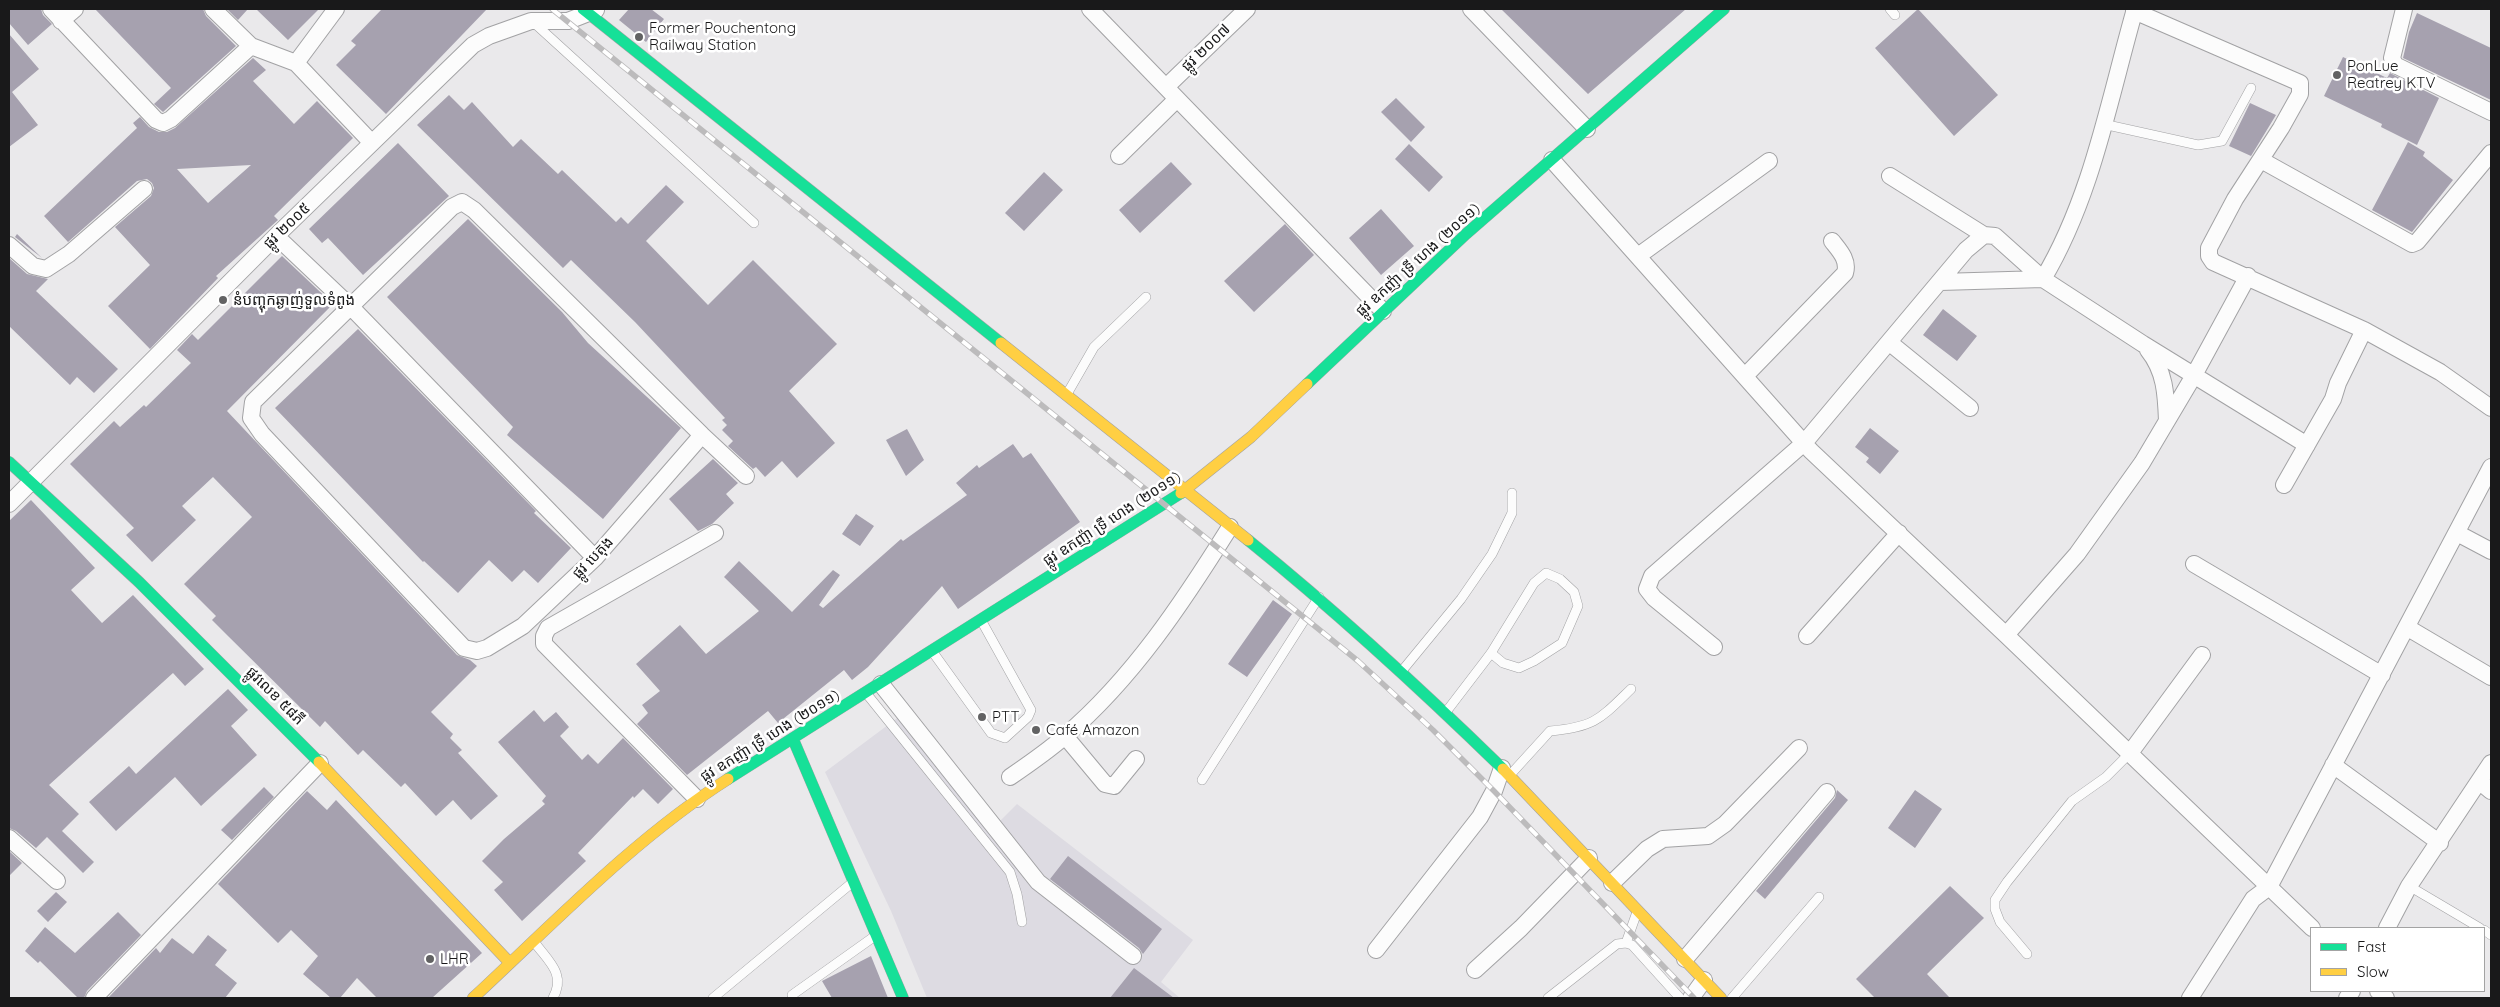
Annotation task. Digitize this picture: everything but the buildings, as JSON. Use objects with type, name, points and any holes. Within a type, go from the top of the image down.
[{"type":"street","points":[[74,9],[56,15],[156,120],[163,123],[171,119],[251,46]]},
{"type":"street","points":[[213,9],[251,46],[296,64],[372,143]]},
{"type":"street","points":[[296,64],[336,9]]},
{"type":"street","points":[[1090,9],[1383,311]]},
{"type":"street","name":"ផ្លូវ ២០០៧","points":[[1119,156],[1247,9]]},
{"type":"street","points":[[1472,9],[1587,129]]},
{"type":"street","name":"ផ្លូវ ឧកញ៉ា ទ្រី ហេង (២០១១)","points":[[473,998],[602,878],[697,799],[1185,491],[1232,454],[1383,311],[1724,9]]},
{"type":"street","points":[[2404,9],[2392,58],[2393,62],[2491,112]]},
{"type":"street","points":[[590,10],[1066,396],[1319,598],[1446,713],[1506,772],[1721,998]]},
{"type":"street","name":"ផ្លូវ ២០០៥","points":[[9,504],[276,236],[473,46],[489,36],[531,21],[568,21],[590,10]]},
{"type":"street","points":[[2043,279],[2054,260],[2084,193],[2135,10],[2300,83],[2300,94],[2261,160],[2235,199],[2209,248],[2209,256],[2213,262],[2248,276],[2364,330],[2440,372],[2491,408]]},
{"type":"street","points":[[2261,160],[2412,244],[2417,242],[2491,153]]},
{"type":"street","points":[[1552,160],[1804,443],[2311,927]]},
{"type":"street","points":[[1638,256],[1769,161]]},
{"type":"street","points":[[1890,176],[1984,235],[1995,236],[2043,279],[2193,377],[2308,445]]},
{"type":"street","points":[[9,245],[33,266],[46,268],[69,254],[144,189]]},
{"type":"street","points":[[351,307],[452,207],[462,202],[474,210],[746,476]]},
{"type":"street","points":[[1714,647],[1654,598],[1647,589],[1652,576],[1804,443],[1890,343],[1966,250],[1984,235]]},
{"type":"street","points":[[276,236],[351,307],[595,558]]},
{"type":"street","points":[[1745,376],[1845,273],[1847,268],[1844,259],[1832,241]]},
{"type":"street","points":[[2006,635],[2077,554],[2142,463],[2193,377],[2248,276]]},
{"type":"street","points":[[1940,282],[2043,279]]},
{"type":"street","name":"ផ្លូវ បេតុង","points":[[351,307],[253,402],[250,418],[262,434],[464,648],[477,651],[487,648],[523,626],[595,558],[702,435]]},
{"type":"street","points":[[2284,485],[2333,399],[2338,383],[2364,330]]},
{"type":"street","points":[[1890,343],[1970,408]]},
{"type":"street","points":[[2143,344],[2156,360],[2164,379],[2167,420]]},
{"type":"street","name":"ផ្លូវលេខ ៥៨ភី","points":[[9,462],[174,616],[320,763],[510,963]]},
{"type":"street","points":[[2190,998],[2252,899],[2269,887],[2408,628],[2491,467]]},
{"type":"street","points":[[1010,777],[1065,736],[1105,698],[1164,627],[1230,527]]},
{"type":"street","points":[[697,799],[544,644],[544,636],[548,628],[715,533]]},
{"type":"street","points":[[1807,636],[1899,533]]},
{"type":"street","points":[[2457,533],[2491,551]]},
{"type":"street","points":[[2194,564],[2382,675]]},
{"type":"street","points":[[2408,628],[2491,677]]},
{"type":"street","points":[[2130,753],[2202,655]]},
{"type":"street","points":[[881,684],[1038,882],[1133,956]]},
{"type":"street","points":[[1065,736],[1104,784],[1114,786],[1136,759]]},
{"type":"street","points":[[793,739],[855,881],[903,998]]},
{"type":"street","points":[[1612,883],[1647,849],[1663,839],[1708,836],[1725,824],[1799,748]]},
{"type":"street","points":[[94,998],[320,763]]},
{"type":"street","points":[[2388,927],[2409,886],[2485,786],[2491,763]]},
{"type":"street","points":[[2333,765],[2440,843]]},
{"type":"street","points":[[1376,950],[1480,817],[1506,772]]},
{"type":"street","points":[[1685,959],[1827,792]]},
{"type":"street","points":[[9,838],[57,881]]},
{"type":"street","points":[[1475,970],[1521,928],[1589,858]]},
{"type":"street","points":[[1691,998],[1704,980]]},
{"type":"lane","points":[[531,21],[754,223]]},
{"type":"lane","points":[[2103,124],[2198,145],[2222,141],[2251,88]]},
{"type":"lane","points":[[1066,396],[1094,347],[1146,297]]},
{"type":"lane","points":[[1401,672],[1461,598],[1492,554],[1512,513],[1512,493]]},
{"type":"lane","points":[[1446,713],[1490,653],[1534,583],[1546,574],[1560,578],[1574,592],[1578,606],[1562,643],[1534,661],[1518,668],[1503,663],[1490,653]]},
{"type":"lane","points":[[1202,780],[1319,598]]},
{"type":"lane","points":[[932,651],[991,733],[1005,738],[1028,718],[1031,710],[981,620]]},
{"type":"lane","points":[[1506,772],[1550,731],[1575,729],[1593,723],[1632,689]]},
{"type":"lane","points":[[866,693],[1010,872],[1017,894],[1022,922]]},
{"type":"lane","points":[[2026,954],[2000,922],[1995,909],[1996,900],[2007,882],[2072,801],[2106,777],[2130,753]]},
{"type":"lane","points":[[713,998],[855,881]]},
{"type":"lane","points":[[2409,886],[2478,927]]},
{"type":"lane","points":[[1732,998],[1819,896]]},
{"type":"lane","points":[[1626,943],[1638,909]]},
{"type":"lane","points":[[792,995],[877,934]]},
{"type":"lane","points":[[533,941],[557,972],[559,988],[553,998]]},
{"type":"lane","points":[[1548,998],[1617,944],[1626,943],[1632,945],[1680,998]]},
{"type":"shaded area","points":[[900,716],[991,830],[1017,804],[1193,940],[1161,982],[1180,998],[927,998],[891,911],[825,772]]},
{"type":"railway","points":[[552,9],[1358,661],[1433,730],[1494,791],[1694,998]]},
{"type":"traffic: fast","points":[[583,9],[1001,343]]},
{"type":"traffic: fast","points":[[1307,384],[1466,234],[1724,9]]},
{"type":"traffic: fast","points":[[9,462],[139,582],[319,762]]},
{"type":"traffic: fast","points":[[728,779],[1181,493]]},
{"type":"traffic: fast","points":[[1248,540],[1378,652],[1503,769]]},
{"type":"traffic: fast","points":[[793,739],[903,998]]},
{"type":"traffic: slow","points":[[1001,343],[1248,540]]},
{"type":"traffic: slow","points":[[1181,493],[1251,437],[1307,384]]},
{"type":"traffic: slow","points":[[319,762],[510,963]]},
{"type":"traffic: slow","points":[[1503,769],[1721,998]]},
{"type":"traffic: slow","points":[[473,998],[628,854],[694,802],[728,779]]},
{"type":"place","name":"Former Pouchentong Railway Station","points":[[639,37]]},
{"type":"place","name":"PonLue Reatrey KTV","points":[[2337,75]]},
{"type":"place","name":"នំបញ្ចុកឆ្ងាញ់ទួលទំពូង","points":[[223,300]]},
{"type":"place","name":"PTT","points":[[982,717]]},
{"type":"place","name":"Café Amazon","points":[[1036,730]]},
{"type":"place","name":"LHR","points":[[430,959]]}]
